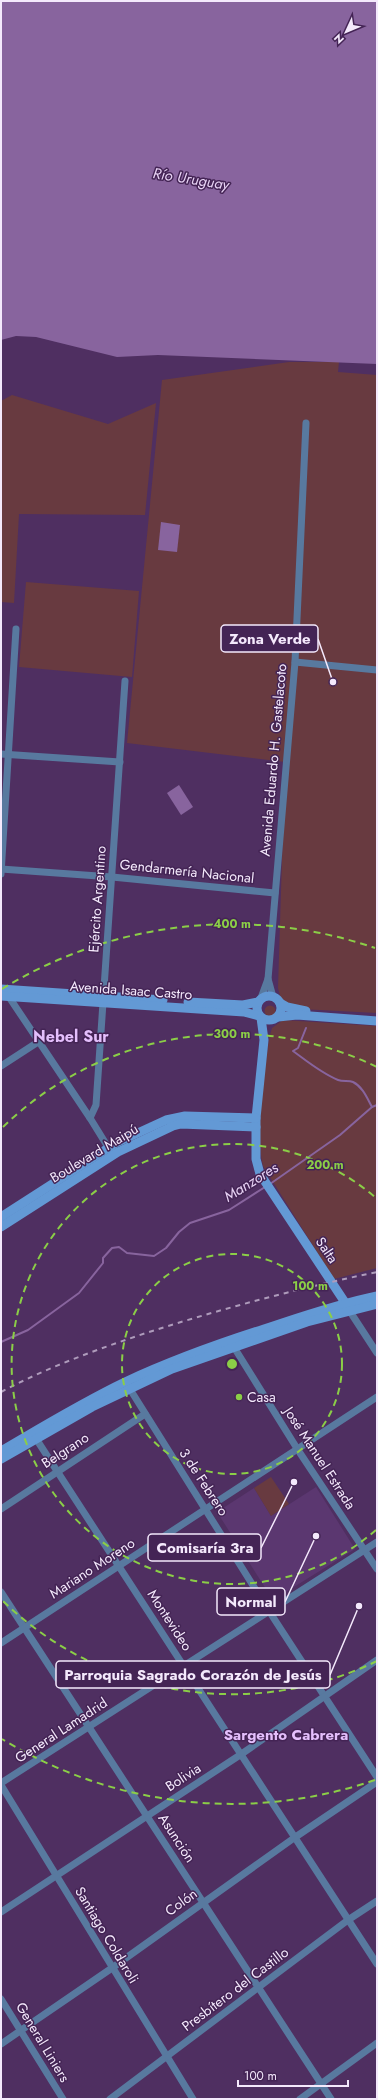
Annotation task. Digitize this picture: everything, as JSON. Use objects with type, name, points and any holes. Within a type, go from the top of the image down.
[{"type":"main road","name":"Avenida Isaac Castro","points":[[4,993],[243,1005],[260,1000]]},
{"type":"main road","name":"Avenida Isaac Castro","points":[[104,999],[244,1012],[260,1017]]},
{"type":"main road","points":[[256,1123],[264,1040],[260,1017],[257,1010],[260,1000],[276,1000],[298,1010],[377,1015]]},
{"type":"main road","points":[[264,1040],[281,1010],[276,1000]]},
{"type":"main road","points":[[260,1017],[267,1020],[297,1015],[377,1020]]},
{"type":"main road","name":"Boulevard Maipú","points":[[1,1227],[22,1208],[110,1151],[132,1144],[181,1124],[256,1123]]},
{"type":"main road","name":"Salta","points":[[256,1123],[256,1159],[260,1174],[347,1306]]},
{"type":"main road","name":"Boulevard Maipú","points":[[1,1217],[22,1208]]},
{"type":"main road","points":[[1,1451],[127,1385],[232,1344],[377,1296]]},
{"type":"main road","points":[[347,1306],[377,1304]]},
{"type":"main road","points":[[1,1459],[34,1435]]},
{"type":"street","name":"Avenida Eduardo H. Gastelacoto","points":[[260,1000],[268,979],[295,662],[306,423]]},
{"type":"street","points":[[1,874],[5,754],[16,629]]},
{"type":"street","points":[[295,662],[377,670]]},
{"type":"street","name":"Ejército Argentino","points":[[90,1118],[96,1105],[126,681]]},
{"type":"street","points":[[5,754],[120,762]]},
{"type":"street","name":"Gendarmería Nacional","points":[[1,869],[112,876],[275,893]]},
{"type":"street","name":"Avenida Eduardo H. Gastelacoto","points":[[268,979],[276,1000]]},
{"type":"street","points":[[4,993],[90,1118],[110,1151]]},
{"type":"street","points":[[1,1066],[38,1042]]},
{"type":"street","name":"Salta","points":[[347,1306],[377,1353]]},
{"type":"street","name":"José Manuel Estrada","points":[[232,1344],[298,1450],[377,1569]]},
{"type":"street","name":"3 de Febrero","points":[[127,1385],[324,1697],[377,1777]]},
{"type":"street","name":"Mariano Moreno","points":[[1,1643],[377,1397]]},
{"type":"street","name":"Belgrano","points":[[1,1509],[56,1471],[145,1414]]},
{"type":"street","name":"Montevideo","points":[[34,1435],[240,1755],[377,1964]]},
{"type":"street","name":"General Lamadrid","points":[[1,1784],[377,1542]]},
{"type":"street","name":"Asunción","points":[[1,1592],[203,1901],[258,1988],[332,2099]]},
{"type":"street","name":"Bolivia","points":[[1,1912],[240,1755],[377,1660]]},
{"type":"street","name":"Colón","points":[[1,2044],[112,1968],[203,1901],[377,1782]]},
{"type":"street","name":"Santiago Coldaroli","points":[[1,1784],[56,1877],[193,2099]]},
{"type":"street","name":"Presbítero del Castillo","points":[[110,2099],[348,1920],[377,1901]]},
{"type":"street","name":"General Liniers","points":[[1,1999],[62,2099]]},
{"type":"street","points":[[300,2099],[377,2042]]},
{"type":"shaded area","points":[[289,362],[339,362],[338,372],[377,375],[377,1013],[300,1009],[281,1000],[278,988],[285,762],[127,743],[162,380]]},
{"type":"shaded area","points":[[12,395],[108,424],[156,403],[145,515],[19,514],[14,603],[1,602],[1,401]]},
{"type":"shaded area","points":[[26,582],[139,591],[132,677],[19,667]]},
{"type":"shaded area","points":[[270,1005],[274,1007],[276,1011],[274,1015],[270,1017],[266,1015],[264,1011],[266,1007]]},
{"type":"shaded area","points":[[283,1020],[377,1026],[377,1268],[334,1279],[263,1166],[260,1120],[269,1038],[272,1028]]},
{"type":"shaded area","points":[[271,1477],[289,1504],[271,1516],[254,1488]]},
{"type":"shaded area","points":[[316,1487],[355,1549],[273,1600],[217,1512],[254,1488],[271,1516]]},
{"type":"water","name":"Río Uruguay","points":[[1,1],[377,1],[377,364],[158,355],[117,357],[36,337],[16,336],[1,340]]},
{"type":"water","points":[[161,522],[180,525],[177,552],[158,550]]},
{"type":"water","points":[[179,785],[193,807],[181,815],[167,793]]},
{"type":"waterway","points":[[306,1028],[298,1048],[293,1051],[326,1074],[340,1081],[351,1081],[356,1084],[364,1093],[372,1107]]},
{"type":"waterway","name":"Manzores","points":[[270,1184],[340,1135],[372,1107],[377,1105]]},
{"type":"waterway","name":"Manzores","points":[[1,1342],[28,1330],[79,1293],[103,1263],[103,1258],[112,1248],[119,1247],[127,1253],[154,1256],[166,1248],[179,1232],[190,1223],[229,1210],[265,1187]]},
{"type":"railway","points":[[1,1392],[37,1374],[149,1332],[262,1299],[377,1272]]},
{"type":"place","name":"Zona Verde","points":[[333,682]]},
{"type":"place","name":"Casa","points":[[239,1397]]},
{"type":"place","name":"Comisaría 3ra","points":[[294,1482]]},
{"type":"place","name":"Normal","points":[[316,1536]]},
{"type":"place","name":"Parroquia Sagrado Corazón de Jesús","points":[[359,1606]]},
{"type":"district","name":"Nebel Sur","points":[[71,1036]]},
{"type":"district","name":"Sargento Cabrera","points":[[286,1735]]}]
